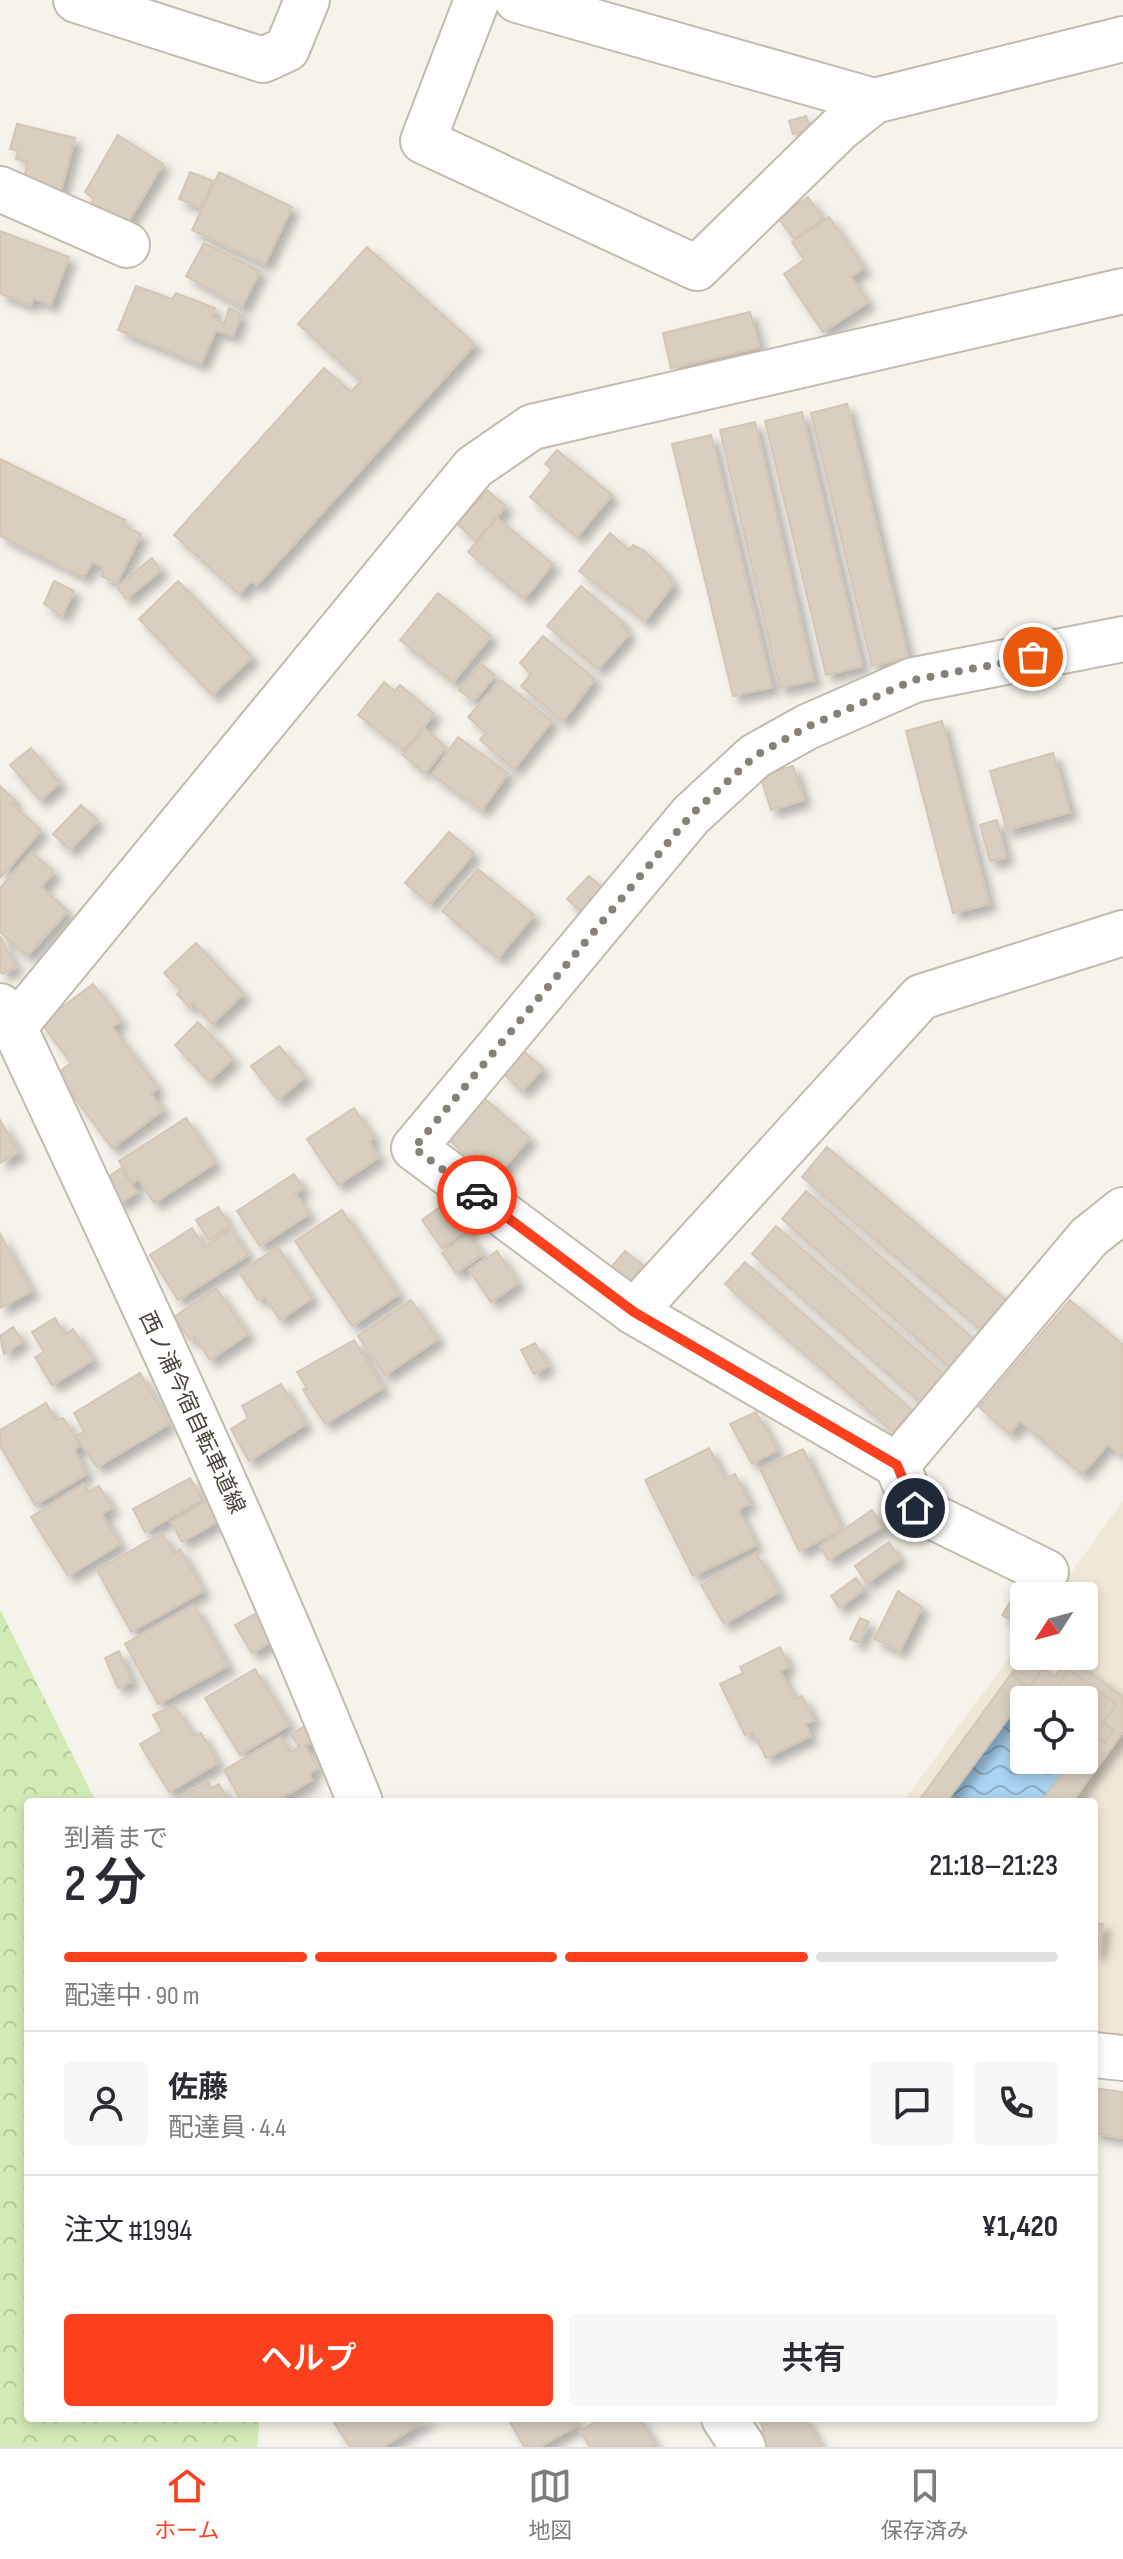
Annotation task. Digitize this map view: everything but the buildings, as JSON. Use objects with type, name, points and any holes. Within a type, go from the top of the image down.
[{"type":"street","points":[[76,0],[263,60],[287,49],[307,0]]},
{"type":"street","points":[[477,0],[423,141],[697,268],[839,129],[874,101],[1123,39]]},
{"type":"street","points":[[517,0],[874,101]]},
{"type":"street","points":[[0,189],[127,245]]},
{"type":"street","points":[[7,1016],[474,467],[532,427],[1123,291]]},
{"type":"street","points":[[1046,1572],[915,1508],[897,1465],[634,1312],[414,1148],[691,815],[755,756],[807,727],[914,680],[1123,639]]},
{"type":"street","points":[[634,1312],[921,997],[1123,933]]},
{"type":"street","name":"西ノ浦今宿自転車道線","points":[[7,1016],[207,1438],[290,1625],[358,1798]]},
{"type":"street","points":[[897,1465],[1089,1237],[1123,1210]]},
{"type":"street","points":[[1098,2055],[1123,2058]]},
{"type":"shaded area","points":[[1123,1501],[1123,2041],[1098,2038],[1098,1798],[906,1798],[1010,1656],[1010,1670],[1098,1670],[1098,1582],[1064,1582]]},
{"type":"green space","points":[[0,1609],[94,1798],[24,1798],[24,2422],[260,2422],[257,2447],[0,2447]]},
{"type":"water","points":[[1010,1716],[1010,1774],[1062,1774],[1044,1798],[949,1798]]},
{"type":"way so far","points":[[477,1195],[414,1148],[691,815],[755,756],[807,727],[914,680],[1033,657]]},
{"type":"route","points":[[477,1195],[634,1312],[897,1465],[915,1508]]}]
